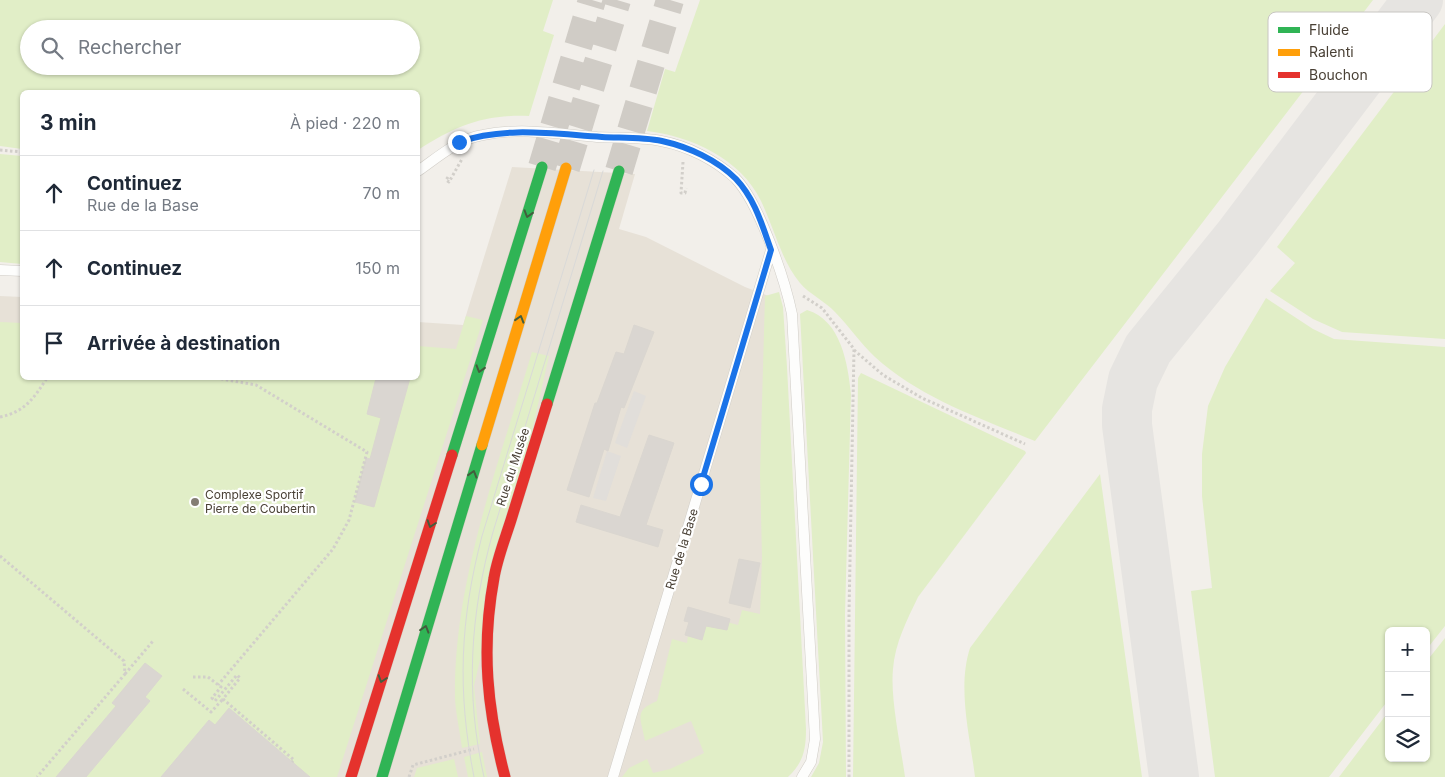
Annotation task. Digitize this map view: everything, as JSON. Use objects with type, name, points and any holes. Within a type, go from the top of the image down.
[{"type":"main road","points":[[351,777],[542,167]]},
{"type":"main road","points":[[382,777],[566,168]]},
{"type":"main road","name":"Rue du Musée","points":[[504,777],[489,706],[487,672],[489,611],[494,576],[619,172]]},
{"type":"lane","points":[[420,170],[459,142],[482,135],[510,131],[661,141],[708,158],[735,178],[753,203],[785,285],[792,314],[815,739],[811,762],[802,777]]},
{"type":"lane","name":"Rue de la Base","points":[[613,777],[760,293],[771,250]]},
{"type":"lane","points":[[0,270],[20,271]]},
{"type":"path","points":[[684,148],[681,193],[685,193],[686,188]]},
{"type":"path","points":[[0,150],[20,152]]},
{"type":"path","points":[[448,177],[446,180],[449,182],[455,172]]},
{"type":"path","points":[[785,285],[822,308],[854,349],[883,375],[922,398],[1025,444]]},
{"type":"path","points":[[849,777],[849,613],[854,349]]},
{"type":"path","points":[[0,417],[20,412],[39,392],[45,380]]},
{"type":"path","points":[[183,689],[211,712],[240,678],[237,675],[216,700],[213,700],[212,697],[220,688],[218,685],[333,549],[349,520],[367,452],[256,385],[227,380]]},
{"type":"path","points":[[0,556],[124,661],[125,674]]},
{"type":"path","points":[[37,777],[152,641]]},
{"type":"path","points":[[193,677],[208,677],[218,685]]},
{"type":"path","points":[[223,699],[294,760],[292,762]]},
{"type":"path","points":[[409,777],[413,765],[478,748]]},
{"type":"shaded area","points":[[512,167],[635,174],[619,229],[646,237],[745,287],[771,297],[771,653],[746,777],[0,777],[0,296],[20,297],[20,380],[420,380],[420,322],[463,325]]},
{"type":"shaded area","points":[[634,391],[646,396],[627,448],[615,443]]},
{"type":"shaded area","points":[[607,451],[621,456],[606,501],[593,498]]},
{"type":"green space","points":[[0,0],[553,0],[543,31],[554,35],[529,116],[498,117],[471,123],[445,134],[420,149],[420,90],[20,90],[20,149],[0,146]]},
{"type":"green space","points":[[700,0],[1373,0],[1364,12],[1268,12],[1268,92],[1302,92],[1035,441],[931,396],[911,384],[875,357],[840,317],[808,291],[793,274],[761,201],[741,173],[713,152],[697,144],[681,138],[647,131],[665,69],[675,72]]},
{"type":"green space","points":[[1445,24],[1445,339],[1342,332],[1313,319],[1270,291],[1295,263],[1277,247],[1394,92],[1432,92],[1432,41]]},
{"type":"green space","points":[[0,154],[20,156],[20,264],[0,262]]},
{"type":"green space","points":[[779,292],[783,307],[787,367],[806,729],[803,756],[797,767],[788,777],[622,777],[629,768],[647,759],[653,773],[670,769],[704,753],[691,721],[645,741],[640,716],[644,708],[657,701],[672,639],[687,643],[688,636],[702,640],[708,617],[738,625],[742,610],[760,614],[762,557],[760,474],[765,296]]},
{"type":"green space","points":[[1266,298],[1313,329],[1334,339],[1445,347],[1445,626],[1430,645],[1430,627],[1385,627],[1385,704],[1329,777],[1215,777],[1191,591],[1212,588],[1202,496],[1202,454],[1208,406],[1225,367]]},
{"type":"green space","points":[[807,310],[819,315],[828,323],[841,344],[848,370],[851,394],[845,614],[846,777],[811,777],[819,763],[823,742],[800,314]]},
{"type":"green space","name":"Complexe Sportif Pierre de Coubertin","points":[[466,316],[483,320],[337,777],[0,777],[0,322],[20,323],[20,380],[420,380],[420,346],[456,349]]},
{"type":"green space","points":[[532,352],[549,356],[474,686],[480,744],[462,748],[455,699],[456,655],[462,611],[480,523]]},
{"type":"green space","points":[[861,373],[1026,453],[918,597],[902,632],[894,659],[892,681],[894,708],[905,777],[853,777],[858,378]]},
{"type":"green space","points":[[1100,474],[1142,777],[975,777],[965,696],[966,663],[970,648]]},
{"type":"green space","points":[[1445,638],[1445,777],[1339,777],[1385,716],[1385,762],[1430,762],[1430,657]]},
{"type":"green space","points":[[482,752],[487,777],[468,777],[464,757]]},
{"type":"green space","points":[[454,759],[458,777],[414,777],[417,768]]},
{"type":"building","points":[[634,325],[654,332],[624,408],[621,407],[608,451],[604,449],[589,497],[567,490],[595,403],[597,403],[616,352],[624,354]]},
{"type":"building","points":[[376,380],[409,380],[374,507],[355,502],[366,458],[370,459],[381,418],[367,414]]},
{"type":"building","points":[[649,435],[674,443],[646,525],[663,530],[658,547],[576,522],[581,505],[620,517]]},
{"type":"building","points":[[739,559],[760,563],[750,608],[729,603]]},
{"type":"building","points":[[688,607],[730,619],[727,630],[706,626],[702,640],[685,635],[689,622],[684,621]]},
{"type":"building","points":[[145,663],[162,676],[145,697],[150,701],[86,777],[56,777],[116,706],[112,703]]},
{"type":"building","points":[[229,708],[310,777],[161,777],[209,720],[215,725]]},
{"type":"taxiway","points":[[1409,12],[1418,0]]},
{"type":"taxiway","points":[[1174,777],[1127,425],[1127,409],[1133,380],[1148,349],[1238,238],[1348,92]]},
{"type":"tunnel","points":[[542,167],[592,0]]},
{"type":"tunnel","points":[[566,168],[617,0]]},
{"type":"tunnel","points":[[619,171],[670,0]]},
{"type":"tram line","points":[[474,777],[465,715],[463,685],[465,626],[469,597],[482,536],[594,170]]},
{"type":"tram line","points":[[484,777],[478,746],[472,685],[475,624],[479,593],[493,532],[603,171]]},
{"type":"traffic: fast","points":[[452,455],[542,167]]},
{"type":"traffic: fast","points":[[547,404],[619,171]]},
{"type":"traffic: fast","points":[[382,777],[482,445]]},
{"type":"traffic: slow","points":[[482,445],[566,168]]},
{"type":"traffic: jam","points":[[505,777],[490,703],[487,654],[490,604],[499,556],[547,404]]},
{"type":"traffic: jam","points":[[351,777],[452,455]]},
{"type":"place","name":"Complexe Sportif Pierre de Coubertin","points":[[195,502]]},
{"type":"route","points":[[459,142],[482,135],[510,131],[661,141],[694,151],[708,158],[735,178],[745,190],[760,218],[771,250],[760,293],[701,484]]}]
